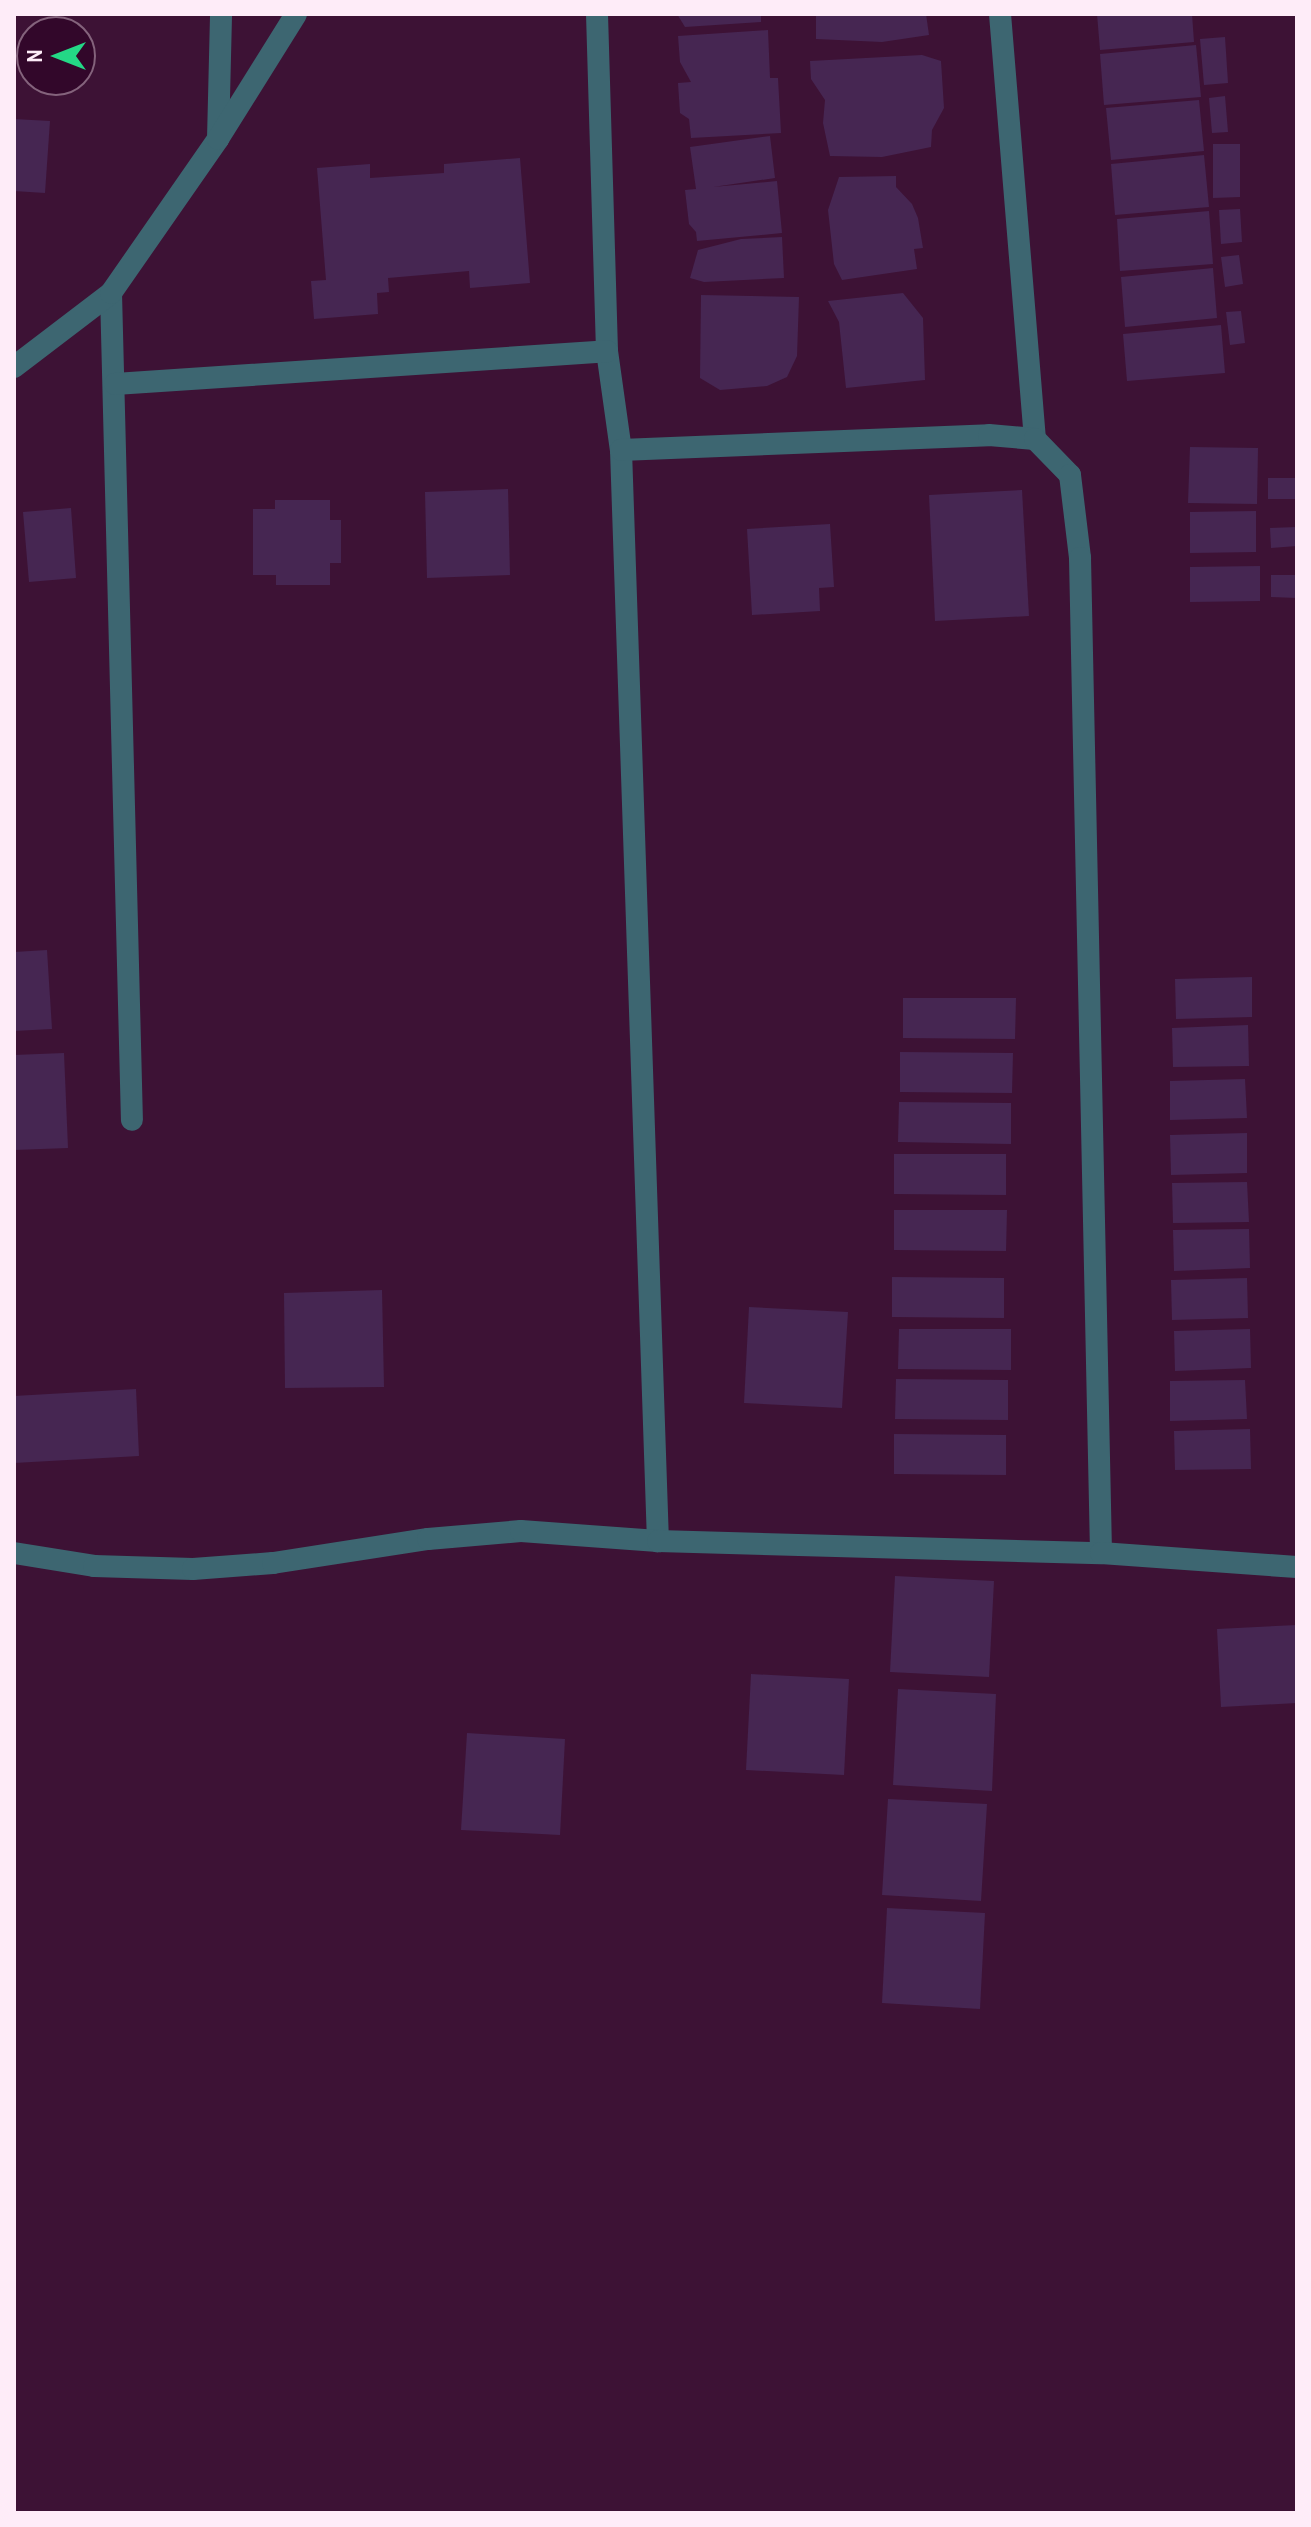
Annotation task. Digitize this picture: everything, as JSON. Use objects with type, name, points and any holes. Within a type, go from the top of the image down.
[{"type":"street","points":[[218,139],[221,14]]},
{"type":"street","points":[[14,367],[111,293],[218,139],[296,14]]},
{"type":"street","points":[[597,14],[607,351],[621,450],[658,1541]]},
{"type":"street","points":[[1000,14],[1035,439],[1070,475],[1080,558],[1101,1553]]},
{"type":"street","points":[[111,293],[132,1120]]},
{"type":"street","points":[[115,384],[607,351]]},
{"type":"street","points":[[621,450],[989,435],[1035,439]]},
{"type":"street","points":[[14,1553],[94,1566],[193,1569],[273,1563],[428,1539],[521,1531],[658,1541],[1101,1553],[1297,1567]]},
{"type":"building","points":[[677,14],[761,14],[761,22],[685,27]]},
{"type":"building","points":[[816,14],[926,14],[929,35],[882,42],[816,39]]},
{"type":"building","points":[[1097,14],[1192,14],[1194,42],[1100,50]]},
{"type":"building","points":[[768,30],[770,78],[778,78],[781,133],[691,138],[689,119],[680,113],[678,83],[691,82],[680,62],[678,36]]},
{"type":"building","points":[[1225,37],[1228,83],[1204,85],[1200,39]]},
{"type":"building","points":[[1196,45],[1201,97],[1104,105],[1100,54]]},
{"type":"building","points":[[922,55],[941,61],[944,108],[932,130],[931,147],[882,157],[830,156],[823,123],[825,100],[811,79],[810,61]]},
{"type":"building","points":[[1225,96],[1228,132],[1212,133],[1209,98]]},
{"type":"building","points":[[1199,100],[1204,151],[1111,160],[1106,108]]},
{"type":"building","points":[[14,119],[50,121],[45,193],[14,191]]},
{"type":"building","points":[[770,136],[775,178],[713,187],[777,181],[782,233],[697,241],[696,232],[689,224],[685,190],[696,189],[690,147]]},
{"type":"building","points":[[1213,144],[1240,144],[1240,197],[1213,198]]},
{"type":"building","points":[[1204,155],[1209,207],[1115,215],[1111,164]]},
{"type":"building","points":[[520,158],[530,283],[470,288],[469,271],[388,278],[389,292],[377,293],[378,314],[314,319],[311,281],[326,280],[317,168],[370,164],[370,178],[444,173],[444,164]]},
{"type":"building","points":[[896,176],[896,187],[912,204],[918,218],[923,248],[914,249],[917,269],[842,280],[834,264],[828,210],[839,177]]},
{"type":"building","points":[[1240,209],[1242,242],[1221,244],[1219,210]]},
{"type":"building","points":[[1209,211],[1213,264],[1120,271],[1117,219]]},
{"type":"building","points":[[782,237],[784,278],[704,282],[690,278],[698,250],[741,239]]},
{"type":"building","points":[[1239,255],[1243,284],[1225,287],[1221,257]]},
{"type":"building","points":[[1213,268],[1217,318],[1125,327],[1121,277]]},
{"type":"building","points":[[903,293],[923,318],[925,380],[846,388],[839,322],[828,301]]},
{"type":"building","points":[[701,295],[799,297],[797,356],[787,377],[767,386],[720,390],[700,378]]},
{"type":"building","points":[[1241,311],[1245,343],[1230,345],[1226,312]]},
{"type":"building","points":[[1221,325],[1225,373],[1127,381],[1123,334]]},
{"type":"building","points":[[1190,447],[1258,448],[1257,504],[1188,503]]},
{"type":"building","points":[[1268,478],[1297,478],[1297,499],[1268,499]]},
{"type":"building","points":[[508,489],[510,575],[427,578],[425,492]]},
{"type":"building","points":[[1022,490],[1029,616],[935,621],[929,495]]},
{"type":"building","points":[[275,500],[330,500],[330,520],[341,520],[341,563],[330,563],[330,585],[276,585],[276,575],[253,575],[253,509],[275,509]]},
{"type":"building","points":[[71,508],[76,578],[29,582],[23,512]]},
{"type":"building","points":[[1256,511],[1256,552],[1190,553],[1190,512]]},
{"type":"building","points":[[830,524],[834,587],[819,588],[820,611],[752,615],[747,529]]},
{"type":"building","points":[[1297,527],[1297,546],[1271,548],[1270,528]]},
{"type":"building","points":[[1260,566],[1260,601],[1190,602],[1190,567]]},
{"type":"building","points":[[1271,575],[1297,575],[1297,598],[1271,597]]},
{"type":"building","points":[[47,950],[52,1029],[14,1031],[14,952]]},
{"type":"building","points":[[1252,977],[1252,1017],[1176,1019],[1175,979]]},
{"type":"building","points":[[903,998],[1016,998],[1015,1039],[903,1038]]},
{"type":"building","points":[[1248,1025],[1249,1066],[1173,1067],[1172,1028]]},
{"type":"building","points":[[900,1052],[1013,1053],[1012,1093],[900,1092]]},
{"type":"building","points":[[64,1053],[68,1148],[14,1150],[14,1055]]},
{"type":"building","points":[[1245,1079],[1247,1118],[1170,1120],[1170,1081]]},
{"type":"building","points":[[899,1102],[1011,1103],[1011,1144],[898,1142]]},
{"type":"building","points":[[1247,1133],[1247,1173],[1171,1175],[1170,1135]]},
{"type":"building","points":[[894,1154],[1006,1154],[1006,1195],[894,1194]]},
{"type":"building","points":[[1247,1182],[1249,1222],[1173,1223],[1172,1183]]},
{"type":"building","points":[[894,1210],[1007,1210],[1006,1251],[894,1250]]},
{"type":"building","points":[[1249,1229],[1250,1268],[1174,1271],[1173,1230]]},
{"type":"building","points":[[892,1277],[1004,1278],[1004,1318],[892,1317]]},
{"type":"building","points":[[1247,1278],[1248,1318],[1172,1320],[1171,1280]]},
{"type":"building","points":[[382,1290],[384,1387],[285,1388],[284,1293]]},
{"type":"building","points":[[749,1307],[848,1312],[842,1408],[744,1403]]},
{"type":"building","points":[[899,1329],[1011,1329],[1011,1370],[898,1369]]},
{"type":"building","points":[[1250,1329],[1251,1368],[1175,1371],[1174,1331]]},
{"type":"building","points":[[896,1379],[1008,1380],[1008,1420],[895,1419]]},
{"type":"building","points":[[1245,1380],[1247,1419],[1170,1421],[1170,1381]]},
{"type":"building","points":[[136,1389],[139,1456],[14,1463],[14,1396]]},
{"type":"building","points":[[1250,1429],[1251,1469],[1175,1470],[1174,1431]]},
{"type":"building","points":[[894,1434],[1006,1435],[1006,1475],[894,1474]]},
{"type":"building","points":[[895,1576],[994,1581],[989,1677],[890,1672]]},
{"type":"building","points":[[1297,1625],[1297,1703],[1221,1707],[1217,1629]]},
{"type":"building","points":[[751,1674],[849,1679],[844,1775],[746,1770]]},
{"type":"building","points":[[898,1689],[996,1694],[992,1791],[893,1785]]},
{"type":"building","points":[[467,1733],[565,1739],[560,1835],[461,1830]]},
{"type":"building","points":[[888,1799],[987,1804],[981,1901],[882,1895]]},
{"type":"building","points":[[887,1908],[985,1913],[980,2009],[882,2003]]}]
